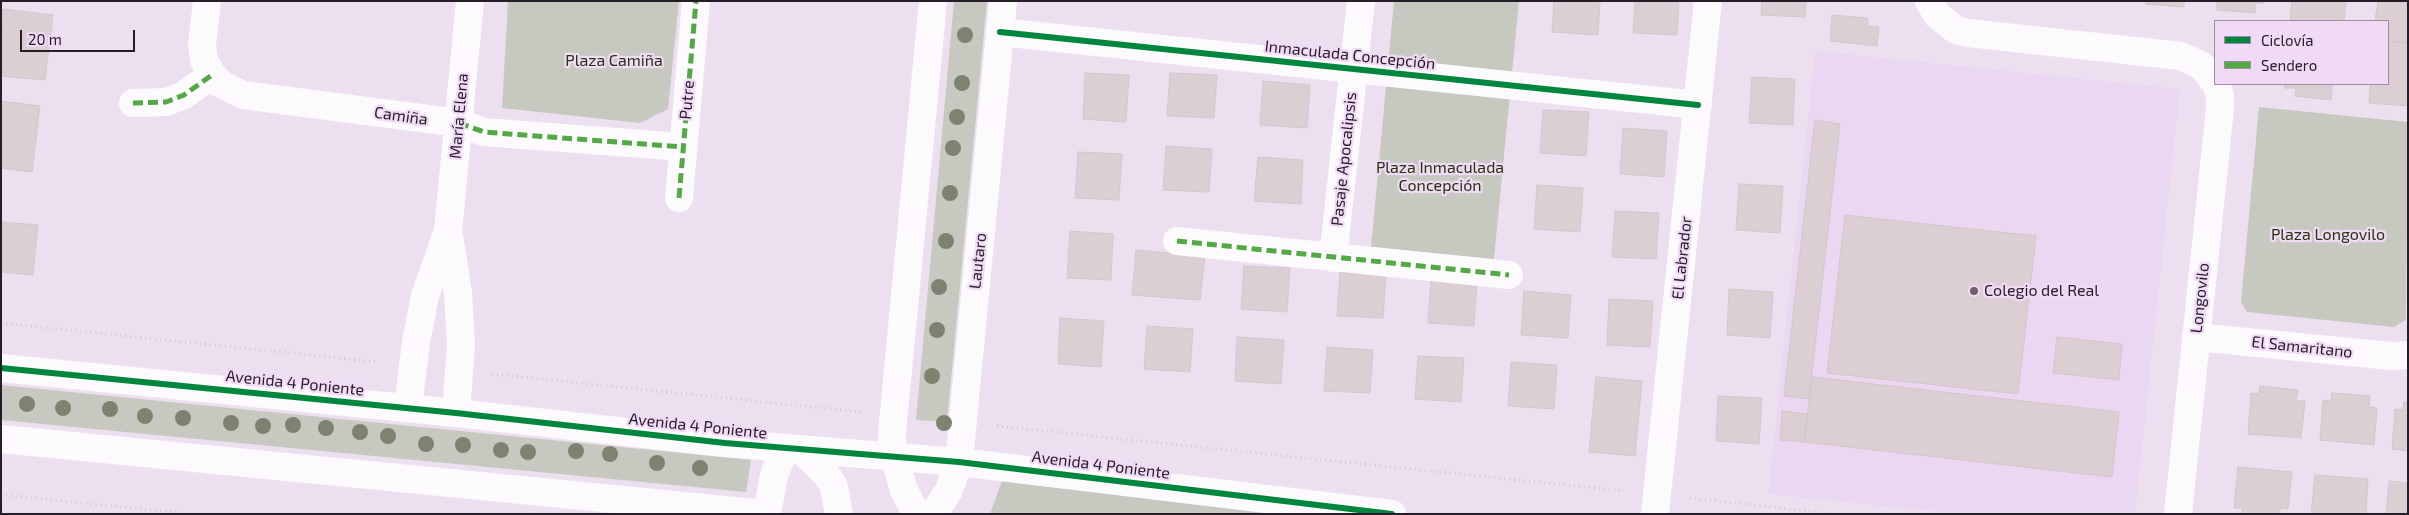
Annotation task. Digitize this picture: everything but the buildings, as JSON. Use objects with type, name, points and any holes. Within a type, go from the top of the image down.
[{"type":"street","points":[[133,103],[166,102],[184,95],[212,75],[204,60],[202,45],[207,1]]},
{"type":"street","name":"María Elena","points":[[408,408],[416,342],[426,296],[448,231],[470,1]]},
{"type":"street","name":"Putre","points":[[679,198],[696,1]]},
{"type":"street","points":[[916,514],[903,488],[895,456],[892,433],[933,1]]},
{"type":"street","name":"Lautaro","points":[[934,514],[949,490],[959,462],[1003,1]]},
{"type":"street","name":"Pasaje Apocalipsis","points":[[1333,258],[1360,1]]},
{"type":"street","name":"El Labrador","points":[[1655,514],[1708,1]]},
{"type":"street","name":"Longovilo","points":[[1929,1],[1937,15],[1956,30],[1968,33],[2181,56],[2202,66],[2214,82]]},
{"type":"street","name":"Inmaculada Concepción","points":[[1000,32],[1698,105]]},
{"type":"street","name":"Camiña","points":[[212,75],[231,91],[243,95],[458,123],[484,132],[683,147]]},
{"type":"street","name":"Longovilo","points":[[2178,514],[2220,108],[2215,85]]},
{"type":"street","name":"María Elena","points":[[448,231],[458,293],[461,345],[456,413]]},
{"type":"street","points":[[1177,241],[1509,275]]},
{"type":"street","name":"El Samaritano","points":[[2196,337],[2392,356],[2408,355]]},
{"type":"street","name":"Avenida 4 Poniente","points":[[1,368],[408,408],[795,449],[959,462],[1392,514]]},
{"type":"street","points":[[1,439],[767,514],[774,475],[781,458],[795,449],[827,476],[834,487],[839,514]]},
{"type":"path","points":[[1,495],[192,514]]},
{"type":"shaded area","name":"Colegio del Real","points":[[1815,51],[2180,89],[2135,514],[1962,514],[1768,494]]},
{"type":"green space","name":"Plaza Camiña","points":[[508,1],[679,1],[668,109],[640,123],[502,108]]},
{"type":"green space","points":[[954,1],[987,1],[947,422],[916,420]]},
{"type":"green space","name":"Plaza Inmaculada Concepción","points":[[1394,1],[1519,1],[1494,259],[1371,247]]},
{"type":"green space","name":"Plaza Longovilo","points":[[2259,107],[2408,122],[2406,320],[2394,327],[2247,312],[2241,302]]},
{"type":"green space","points":[[1,385],[751,460],[746,492],[1,420]]},
{"type":"green space","points":[[1002,481],[1272,514],[990,514]]},
{"type":"marked path","points":[[679,198],[696,1]]},
{"type":"marked path","points":[[133,103],[166,102],[184,95],[212,75]]},
{"type":"marked path","points":[[459,123],[484,132],[683,147]]},
{"type":"marked path","points":[[1177,241],[1509,275]]},
{"type":"cycle path","points":[[1000,32],[1698,105]]},
{"type":"cycle path","points":[[1,368],[456,413],[725,443],[959,462],[1392,514]]},
{"type":"place","name":"Colegio del Real","points":[[1974,291]]}]
